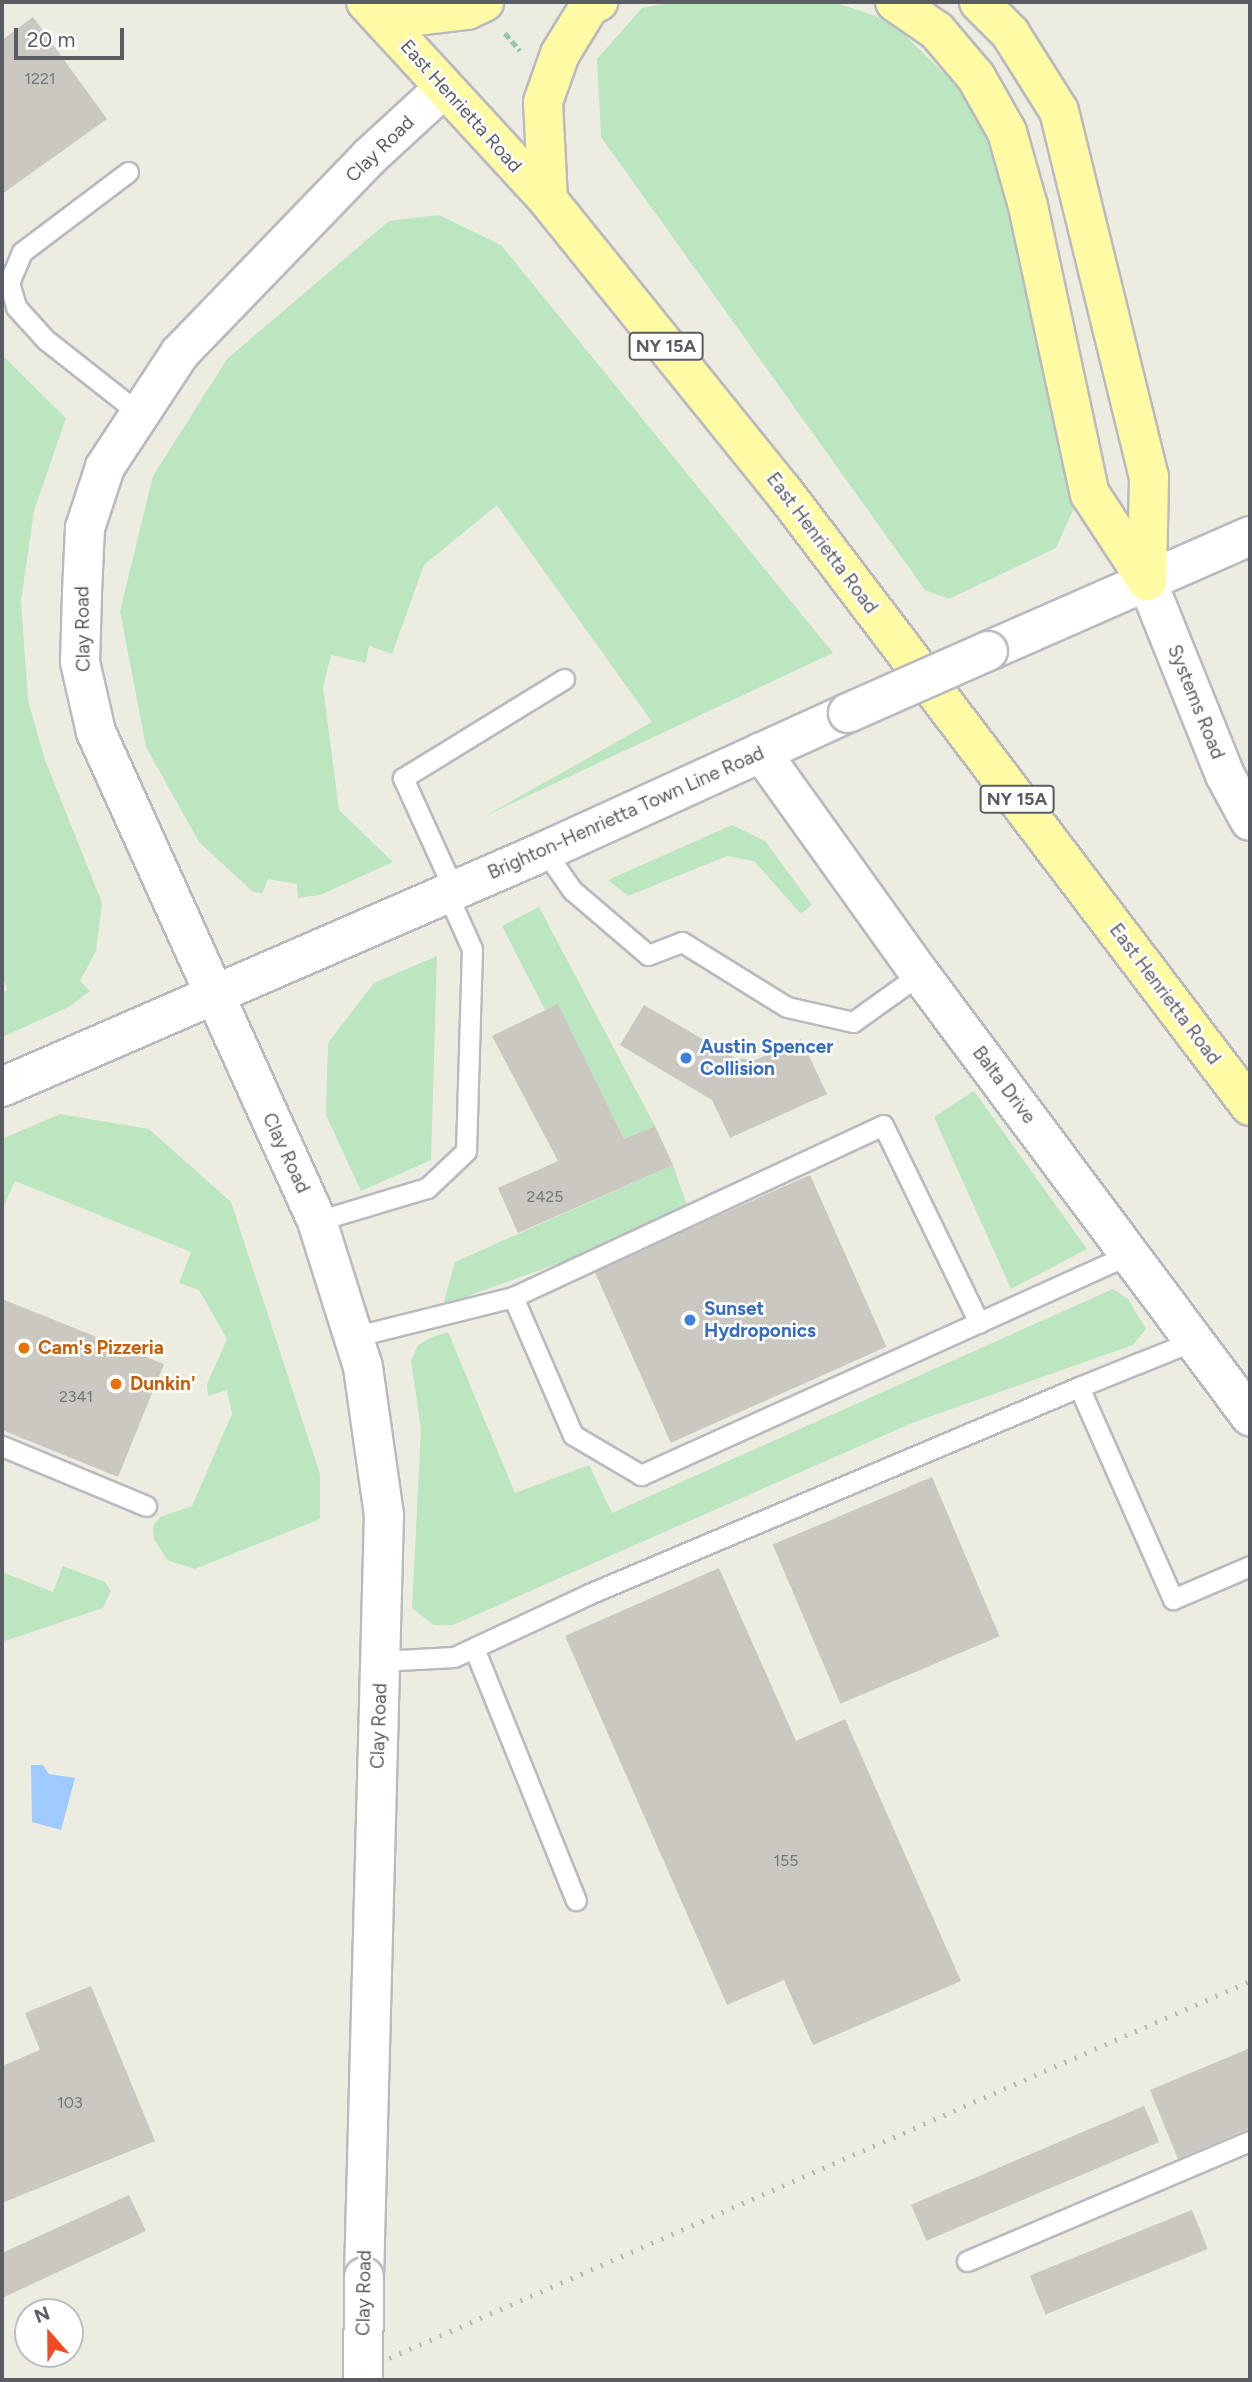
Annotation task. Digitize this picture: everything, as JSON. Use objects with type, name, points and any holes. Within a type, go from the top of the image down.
[{"type":"main road","points":[[548,200],[543,103],[560,54],[590,5],[598,2]]},
{"type":"main road","points":[[895,2],[937,31],[976,77],[1007,132],[1028,206],[1090,494],[1147,581]]},
{"type":"main road","points":[[979,2],[1010,33],[1059,111],[1149,477],[1147,581]]},
{"type":"main road","points":[[375,11],[467,10],[492,14]]},
{"type":"main road","name":"East Henrietta Road","points":[[375,11],[548,200],[783,491],[1250,1106]]},
{"type":"street","name":"Clay Road","points":[[363,2380],[384,1515],[363,1367],[317,1221],[96,732],[80,662],[85,528],[105,467],[180,353],[368,158],[444,89]]},
{"type":"street","name":"Brighton-Henrietta Town Line Road","points":[[2,1087],[545,851],[848,713],[1250,536]]},
{"type":"street","name":"Systems Road","points":[[1147,581],[1225,775],[1250,821]]},
{"type":"street","name":"Balta Drive","points":[[761,752],[920,974],[1250,1416]]},
{"type":"lane","points":[[128,172],[22,252],[9,282],[16,307],[46,340],[140,414]]},
{"type":"lane","points":[[317,1221],[427,1188],[466,1151],[472,949],[403,778],[564,680]]},
{"type":"lane","points":[[545,851],[572,890],[648,955],[682,942],[787,1007],[853,1022],[920,974]]},
{"type":"lane","points":[[353,1337],[513,1297],[883,1125],[979,1323]]},
{"type":"lane","points":[[513,1297],[573,1435],[642,1475],[1130,1254]]},
{"type":"lane","points":[[380,1661],[454,1657],[589,1594],[1193,1341]]},
{"type":"lane","points":[[1079,1387],[1173,1599],[1250,1566]]},
{"type":"lane","points":[[2,1446],[146,1506]]},
{"type":"lane","points":[[474,1648],[576,1900]]},
{"type":"lane","points":[[967,2261],[1250,2141]]},
{"type":"path","points":[[492,14],[525,56]]},
{"type":"green space","points":[[676,2],[834,2],[890,21],[980,108],[1013,219],[1073,510],[1056,548],[949,599],[925,590],[601,137],[597,59],[642,8]]},
{"type":"green space","points":[[439,215],[501,245],[833,653],[485,816],[652,722],[497,505],[424,565],[392,654],[369,646],[366,663],[331,655],[323,687],[339,810],[393,862],[320,895],[298,898],[297,884],[268,879],[262,894],[252,891],[199,842],[146,747],[120,611],[153,476],[227,359],[389,221]]},
{"type":"green space","points":[[2,355],[66,418],[34,511],[21,601],[28,700],[45,760],[102,903],[96,951],[80,981],[90,991],[69,1007],[2,1037],[2,993],[8,990],[2,977]]},
{"type":"green space","points":[[732,825],[765,841],[812,905],[801,914],[754,861],[727,856],[628,896],[608,880]]},
{"type":"green space","points":[[539,907],[655,1126],[624,1139],[558,1005],[545,1010],[502,926]]},
{"type":"green space","points":[[437,956],[431,1160],[361,1191],[326,1115],[328,1043],[374,983]]},
{"type":"green space","points":[[974,1091],[1087,1249],[1011,1289],[934,1117]]},
{"type":"green space","points":[[60,1114],[149,1129],[231,1202],[320,1474],[320,1519],[195,1569],[167,1560],[154,1539],[153,1526],[160,1517],[192,1506],[232,1414],[227,1390],[208,1396],[207,1384],[227,1339],[199,1290],[179,1283],[191,1252],[15,1181],[2,1210],[2,1139]]},
{"type":"green space","points":[[673,1165],[687,1205],[587,1253],[443,1305],[455,1262]]},
{"type":"green space","points":[[1113,1289],[1128,1299],[1146,1329],[1133,1345],[912,1423],[453,1625],[434,1625],[412,1608],[421,1430],[411,1361],[418,1345],[432,1337],[448,1332],[515,1493],[589,1465],[612,1513]]},
{"type":"green space","points":[[63,1566],[105,1582],[111,1591],[103,1608],[2,1642],[2,1572],[53,1592]]},
{"type":"water","points":[[31,1765],[43,1765],[49,1774],[75,1778],[61,1830],[32,1822]]},
{"type":"building","points":[[33,17],[107,119],[2,194],[2,40]]},
{"type":"building","points":[[558,1004],[624,1139],[655,1126],[673,1165],[518,1233],[498,1188],[558,1161],[492,1036]]},
{"type":"building","points":[[644,1005],[735,1058],[755,1060],[801,1039],[827,1094],[730,1138],[712,1100],[620,1045]]},
{"type":"building","points":[[810,1175],[886,1347],[671,1443],[594,1271]]},
{"type":"building","points":[[2,1299],[164,1364],[118,1477],[2,1430]]},
{"type":"building","points":[[932,1477],[1000,1636],[840,1704],[773,1545]]},
{"type":"building","points":[[719,1568],[796,1741],[845,1719],[961,1981],[813,2045],[784,1980],[727,2005],[565,1636]]},
{"type":"building","points":[[91,1986],[155,2141],[2,2203],[2,2066],[40,2050],[25,2013]]},
{"type":"building","points":[[1250,2048],[1250,2128],[1178,2159],[1150,2090]]},
{"type":"building","points":[[1144,2106],[1159,2142],[926,2241],[911,2205]]},
{"type":"building","points":[[129,2195],[146,2231],[2,2298],[2,2253]]},
{"type":"building","points":[[1192,2210],[1208,2249],[1045,2314],[1030,2276]]},
{"type":"railway","points":[[339,2380],[1250,1981]]},
{"type":"place","name":"Austin Spencer Collision","points":[[686,1058]]},
{"type":"place","name":"Sunset Hydroponics","points":[[690,1320]]},
{"type":"place","name":"Cam's Pizzeria","points":[[24,1348]]},
{"type":"place","name":"Dunkin'","points":[[116,1384]]}]
